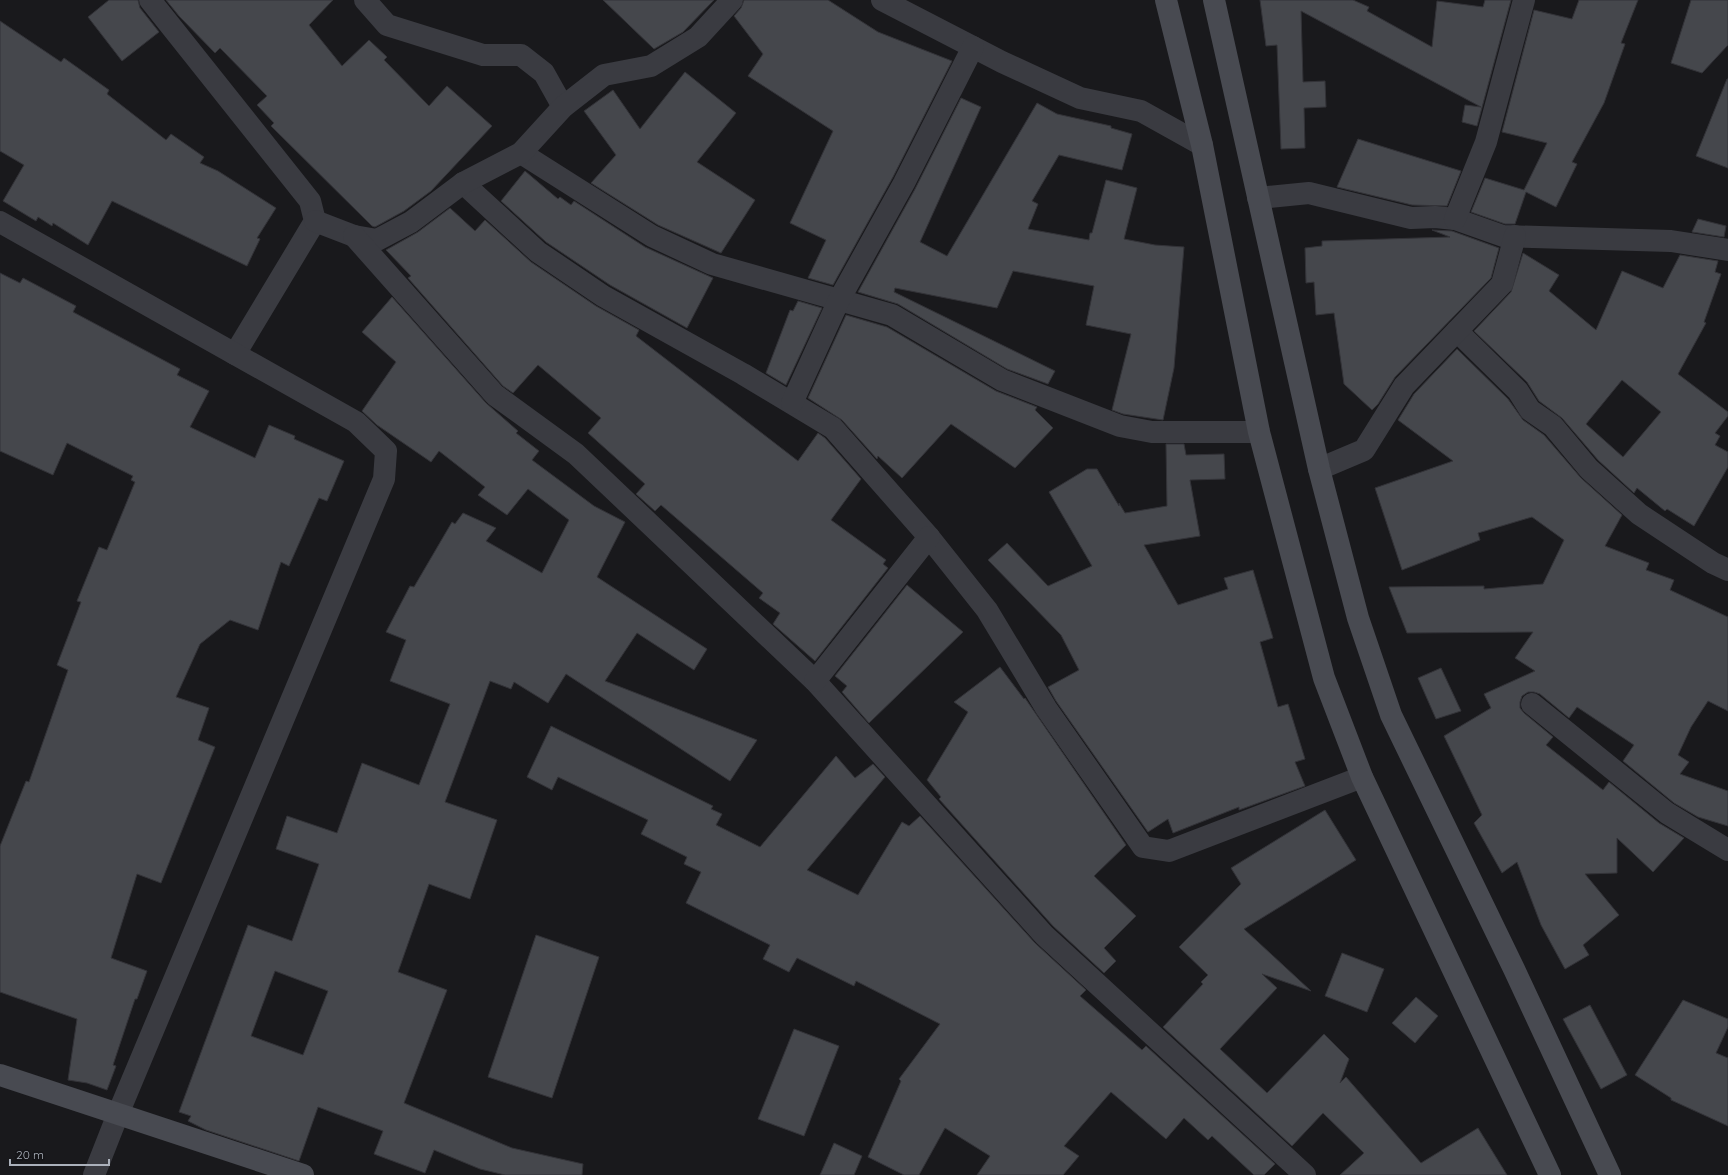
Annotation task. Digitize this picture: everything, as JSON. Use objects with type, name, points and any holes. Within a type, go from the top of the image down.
[{"type":"street","points":[[150,0],[310,201],[315,221],[234,354]]},
{"type":"street","points":[[365,0],[387,25],[483,55],[521,55],[544,73],[563,107]]},
{"type":"street","points":[[315,221],[354,236],[377,240],[410,222],[463,183],[521,153],[563,107],[604,75],[651,66],[698,38],[732,0]]},
{"type":"street","points":[[882,0],[972,48],[1080,98],[1141,111],[1202,145]]},
{"type":"street","points":[[1166,0],[1202,145],[1260,432],[1324,678],[1362,777],[1550,1175]]},
{"type":"street","points":[[1214,0],[1319,470],[1358,618],[1391,715],[1514,969],[1610,1175]]},
{"type":"street","points":[[1455,219],[1486,142],[1524,0]]},
{"type":"street","points":[[792,403],[839,300],[904,183],[972,48]]},
{"type":"street","points":[[521,153],[652,236],[712,264],[892,315],[1002,380],[1120,426],[1152,432],[1260,432]]},
{"type":"street","points":[[463,183],[538,252],[603,296],[743,374],[834,428],[929,537],[987,610],[1046,708],[1143,847],[1169,851],[1362,777]]},
{"type":"street","points":[[1258,198],[1309,193],[1411,218],[1435,217],[1455,219],[1503,236],[1671,241],[1728,250]]},
{"type":"street","points":[[0,222],[356,422],[386,451],[384,479],[118,1114],[94,1175]]},
{"type":"street","points":[[354,236],[495,394],[576,454],[815,681],[1044,935],[1305,1175]]},
{"type":"street","points":[[1319,470],[1364,450],[1404,386],[1502,284],[1515,236]]},
{"type":"street","points":[[1457,331],[1518,391],[1530,410],[1553,426],[1589,469],[1638,514],[1713,563],[1728,570]]},
{"type":"street","points":[[815,681],[929,537]]},
{"type":"street","points":[[1532,704],[1667,813],[1728,850]]},
{"type":"street","points":[[0,1074],[303,1175]]},
{"type":"building","points":[[109,0],[138,0],[140,8],[159,32],[122,61],[88,17]]},
{"type":"building","points":[[166,0],[333,0],[309,25],[342,66],[369,40],[387,57],[384,60],[429,106],[447,86],[492,126],[431,191],[404,211],[375,227],[372,226],[271,126],[274,123],[257,105],[267,96],[220,48],[215,53],[179,16]]},
{"type":"building","points":[[603,0],[714,0],[683,32],[654,49]]},
{"type":"building","points":[[744,0],[828,0],[878,32],[952,61],[893,177],[833,285],[808,278],[826,240],[790,223],[833,131],[748,76],[763,54],[734,16],[741,8]]},
{"type":"building","points":[[1260,0],[1353,0],[1369,7],[1367,11],[1432,47],[1437,1],[1483,7],[1485,0],[1511,0],[1477,126],[1462,122],[1465,105],[1481,107],[1301,11],[1303,82],[1325,81],[1326,107],[1304,108],[1305,148],[1281,149],[1277,45],[1266,46]]},
{"type":"building","points":[[1579,0],[1638,0],[1621,43],[1625,44],[1604,103],[1572,162],[1577,164],[1556,207],[1526,192],[1515,224],[1505,224],[1471,212],[1485,178],[1524,190],[1547,143],[1502,132],[1534,10],[1572,19]]},
{"type":"building","points":[[1691,0],[1728,0],[1728,45],[1702,73],[1671,63]]},
{"type":"building","points":[[0,21],[61,62],[64,58],[109,90],[107,94],[166,140],[171,134],[204,157],[200,163],[218,171],[276,208],[257,238],[260,239],[247,266],[112,201],[88,245],[53,223],[52,226],[38,217],[36,221],[3,201],[24,165],[0,151]]},
{"type":"building","points":[[685,72],[736,113],[697,162],[755,200],[721,253],[658,225],[591,183],[616,155],[584,111],[613,90],[640,129]]},
{"type":"building","points":[[1728,79],[1728,168],[1696,156]]},
{"type":"building","points":[[961,98],[981,107],[920,242],[947,256],[1037,103],[1057,114],[1111,126],[1111,128],[1132,134],[1122,170],[1059,155],[1032,201],[1038,204],[1028,229],[1089,240],[1106,180],[1137,188],[1124,239],[1155,245],[1184,247],[1174,368],[1163,420],[1123,414],[1112,410],[1131,334],[1086,325],[1094,286],[1013,271],[997,308],[895,288],[894,292],[1055,371],[1048,384],[1007,369],[898,304],[858,292],[915,189]]},
{"type":"building","points":[[1358,139],[1461,171],[1447,206],[1412,205],[1337,187]]},
{"type":"building","points":[[525,171],[558,199],[560,197],[571,205],[574,201],[645,247],[713,278],[687,328],[610,285],[546,242],[501,201]]},
{"type":"building","points":[[450,208],[475,231],[485,220],[531,262],[596,306],[639,330],[636,336],[798,461],[818,433],[825,438],[861,479],[831,520],[886,560],[883,564],[888,568],[815,661],[773,624],[780,613],[759,598],[763,593],[661,505],[655,511],[636,494],[645,484],[588,433],[601,418],[538,365],[513,393],[503,386],[408,278],[411,276],[386,250],[418,232]]},
{"type":"building","points":[[1698,219],[1726,226],[1724,237],[1692,232]]},
{"type":"building","points":[[1432,230],[1452,231],[1499,248],[1491,278],[1395,377],[1378,404],[1372,410],[1344,384],[1334,313],[1316,315],[1314,282],[1306,283],[1305,248],[1322,246],[1322,241],[1450,237]]},
{"type":"building","points":[[1523,253],[1559,275],[1549,291],[1596,330],[1622,271],[1663,288],[1680,255],[1718,261],[1715,272],[1721,274],[1704,322],[1706,323],[1678,374],[1728,412],[1728,416],[1715,433],[1720,436],[1715,445],[1728,452],[1728,467],[1694,526],[1667,509],[1665,511],[1637,488],[1634,493],[1598,460],[1562,418],[1539,401],[1527,382],[1474,331],[1511,292]],"holes":[[[1622,380],[1661,412],[1623,457],[1586,424]]]},
{"type":"building","points":[[0,273],[20,283],[23,278],[76,306],[73,312],[180,369],[177,375],[209,391],[190,427],[255,458],[269,425],[295,436],[294,439],[344,461],[327,501],[319,498],[289,566],[281,562],[258,630],[230,620],[200,644],[176,697],[209,708],[198,740],[215,747],[161,883],[137,874],[111,958],[147,971],[137,999],[135,999],[113,1065],[116,1066],[107,1090],[87,1083],[68,1080],[77,1019],[0,992],[0,846],[26,781],[29,782],[68,670],[57,665],[81,602],[77,601],[99,547],[107,550],[135,482],[131,480],[133,476],[67,443],[53,475],[0,451]]},
{"type":"building","points":[[392,297],[486,403],[518,431],[516,433],[539,451],[532,460],[594,506],[625,522],[597,577],[707,649],[694,670],[637,633],[605,681],[757,740],[730,781],[566,674],[548,703],[514,682],[511,689],[490,681],[445,802],[497,820],[470,899],[429,884],[398,972],[447,990],[404,1103],[512,1148],[583,1164],[582,1175],[505,1175],[480,1169],[434,1150],[425,1173],[374,1154],[383,1131],[318,1107],[299,1161],[206,1130],[188,1121],[191,1116],[179,1112],[248,925],[292,941],[319,864],[276,849],[287,816],[337,833],[362,763],[419,785],[450,704],[390,681],[406,640],[386,632],[410,586],[414,587],[452,522],[455,524],[463,513],[496,528],[486,541],[542,573],[569,520],[528,489],[507,515],[478,495],[485,487],[439,451],[431,462],[377,425],[362,411],[396,362],[362,332]],"holes":[[[275,971],[328,991],[303,1055],[251,1036]]]},
{"type":"building","points":[[798,301],[822,308],[786,385],[766,373],[790,310],[793,311]]},
{"type":"building","points":[[846,315],[887,327],[996,391],[1037,407],[1035,410],[1053,428],[1015,468],[951,424],[902,478],[878,456],[877,459],[842,420],[808,398]]},
{"type":"building","points":[[1457,349],[1508,399],[1523,420],[1544,435],[1581,478],[1622,515],[1605,546],[1649,563],[1646,570],[1674,580],[1670,590],[1728,617],[1728,711],[1708,701],[1691,727],[1678,755],[1689,762],[1680,774],[1728,791],[1728,826],[1698,817],[1674,803],[1623,761],[1634,745],[1577,707],[1569,718],[1540,694],[1528,692],[1522,696],[1520,708],[1553,737],[1546,745],[1603,790],[1609,782],[1659,823],[1684,838],[1653,872],[1617,838],[1617,873],[1585,874],[1619,915],[1583,945],[1589,955],[1565,969],[1541,925],[1517,862],[1502,873],[1474,823],[1482,815],[1444,736],[1491,708],[1484,694],[1535,671],[1515,658],[1533,632],[1407,633],[1389,587],[1484,586],[1484,589],[1543,584],[1564,540],[1532,517],[1478,533],[1480,540],[1402,570],[1375,488],[1453,461],[1398,420],[1414,394]]},
{"type":"building","points":[[1166,444],[1184,444],[1186,455],[1224,454],[1225,479],[1190,480],[1200,536],[1144,545],[1178,605],[1228,589],[1224,578],[1253,570],[1273,638],[1260,642],[1278,707],[1288,704],[1305,759],[1295,762],[1305,786],[1239,810],[1239,807],[1173,833],[1168,819],[1148,832],[1056,701],[1048,687],[1079,670],[1061,635],[988,560],[1007,543],[1048,586],[1092,566],[1049,492],[1087,469],[1097,469],[1119,506],[1119,503],[1125,513],[1167,506]]},
{"type":"building","points":[[907,585],[963,632],[869,723],[842,692],[847,686],[835,676]]},
{"type":"building","points":[[1000,667],[1024,699],[1025,698],[1126,845],[1094,876],[1136,916],[1104,948],[1116,961],[1104,973],[1053,926],[939,799],[941,797],[927,780],[968,712],[954,702]]},
{"type":"building","points":[[1441,668],[1461,711],[1436,719],[1418,678]]},
{"type":"building","points":[[551,726],[713,806],[711,809],[722,814],[716,825],[760,847],[836,756],[855,778],[873,764],[885,777],[807,870],[858,895],[902,822],[909,826],[920,816],[1035,943],[1086,990],[1080,996],[1142,1050],[1146,1046],[1275,1164],[1264,1175],[1254,1175],[1212,1136],[1208,1140],[1184,1118],[1166,1139],[1111,1092],[1064,1146],[1079,1156],[1063,1175],[977,1175],[990,1156],[945,1128],[919,1175],[904,1175],[868,1157],[901,1081],[899,1079],[940,1024],[856,981],[854,986],[797,958],[789,972],[763,959],[770,945],[686,903],[701,872],[684,864],[687,857],[641,834],[648,820],[558,777],[552,790],[527,777]]},
{"type":"building","points":[[1325,810],[1356,860],[1244,929],[1311,991],[1262,974],[1277,988],[1220,1049],[1267,1093],[1324,1034],[1349,1059],[1340,1083],[1346,1077],[1421,1163],[1478,1128],[1507,1175],[1340,1175],[1364,1153],[1323,1113],[1292,1146],[1163,1027],[1203,984],[1201,982],[1208,975],[1179,947],[1241,884],[1231,868]]},
{"type":"building","points":[[536,935],[599,957],[552,1098],[488,1077]]},
{"type":"building","points":[[1342,953],[1384,969],[1367,1012],[1325,996]]},
{"type":"building","points":[[1416,997],[1438,1016],[1415,1043],[1392,1023]]},
{"type":"building","points":[[1683,1000],[1728,1019],[1728,1027],[1716,1053],[1728,1058],[1728,1126],[1671,1100],[1671,1098],[1635,1075]]},
{"type":"building","points":[[1590,1005],[1627,1075],[1601,1089],[1563,1019]]},
{"type":"building","points":[[794,1029],[839,1046],[804,1136],[758,1119]]},
{"type":"building","points":[[834,1143],[862,1156],[854,1175],[820,1175]]}]
